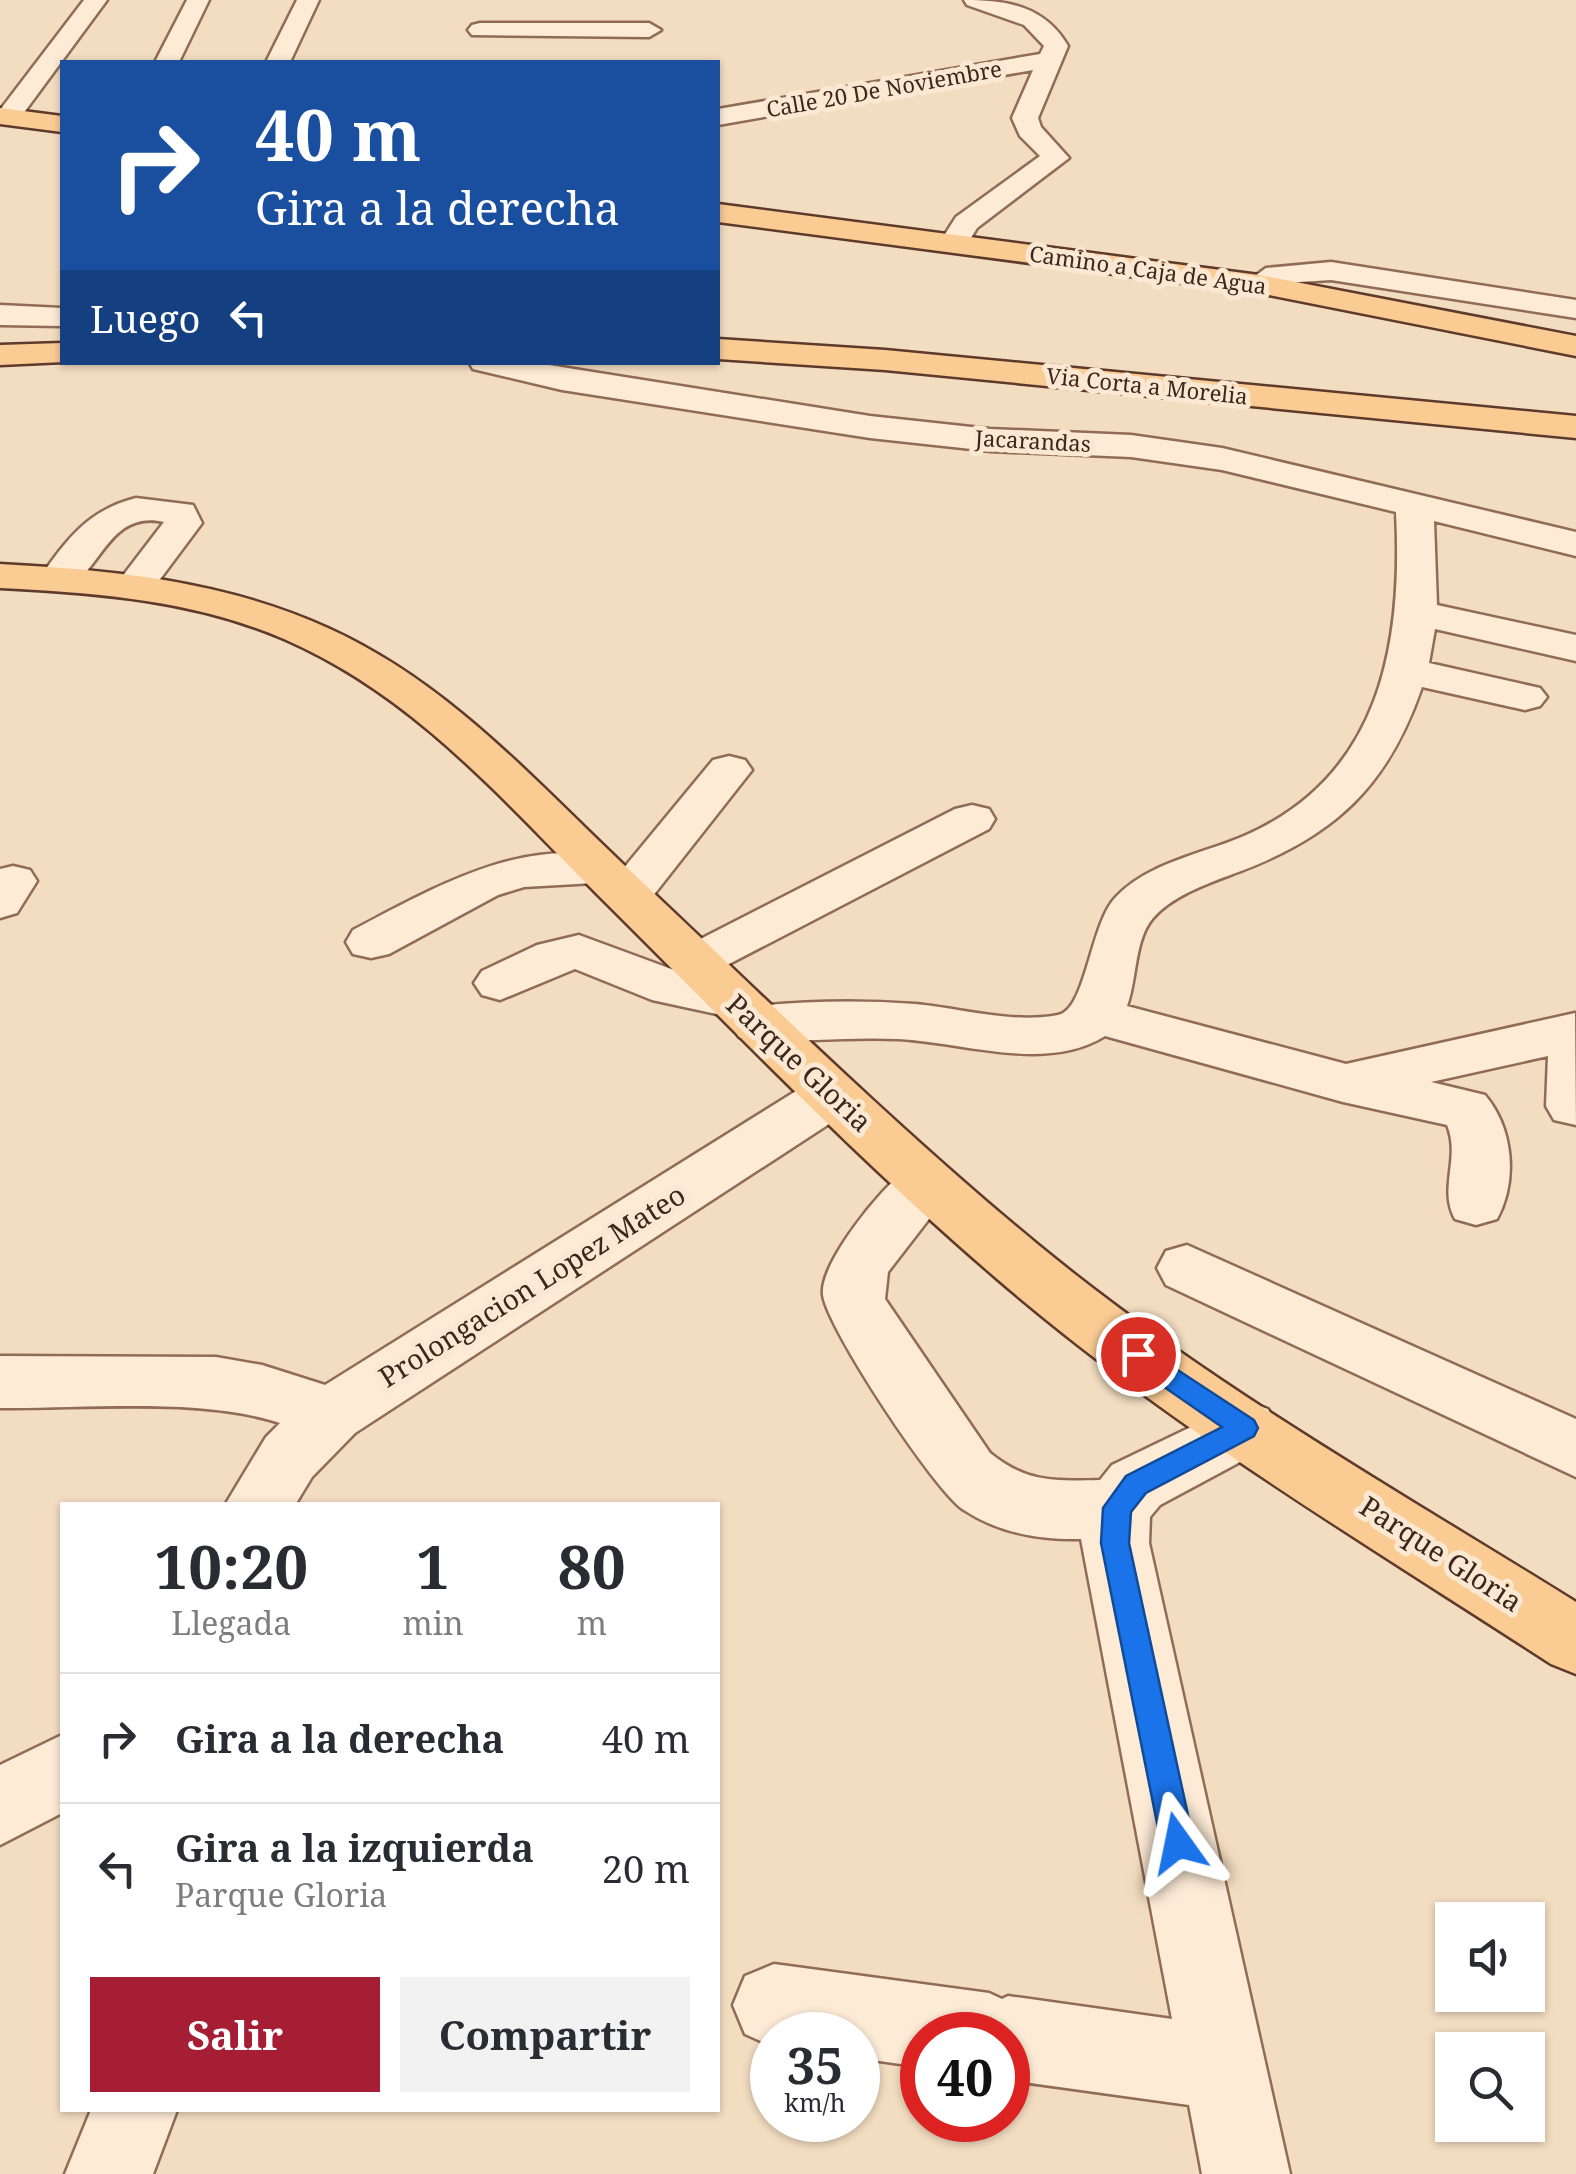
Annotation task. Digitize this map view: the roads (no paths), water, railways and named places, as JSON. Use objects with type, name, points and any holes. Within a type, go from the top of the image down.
[{"type":"main road","points":[[4,116],[60,124]]},
{"type":"main road","name":"Camino a Caja de Agua","points":[[720,213],[1259,284],[1576,346]]},
{"type":"main road","name":"Via Corta a Morelia","points":[[720,349],[885,360],[1576,427]]},
{"type":"main road","points":[[0,354],[60,353]]},
{"type":"main road","name":"Parque Gloria","points":[[0,576],[135,586],[217,602],[294,628],[359,660],[443,716],[832,1096],[928,1184],[1111,1336],[1244,1428],[1576,1641]]},
{"type":"street","points":[[4,116],[96,0]]},
{"type":"street","points":[[168,60],[198,0]]},
{"type":"street","points":[[279,60],[308,0]]},
{"type":"street","points":[[953,244],[966,223],[1055,158],[1030,132],[1025,118],[1056,46],[1051,34],[1024,15],[976,0]]},
{"type":"street","points":[[1002,8],[1052,0]]},
{"type":"street","points":[[480,30],[648,29]]},
{"type":"street","name":"Calle 20 De Noviembre","points":[[720,118],[1050,60]]},
{"type":"street","points":[[1259,284],[1277,274],[1330,271],[1576,309]]},
{"type":"street","points":[[0,315],[60,317]]},
{"type":"street","name":"Jacarandas","points":[[498,365],[562,380],[886,429],[990,440],[1174,451],[1414,502],[1576,544]]},
{"type":"street","points":[[500,984],[555,957],[580,952],[746,1013],[1034,1034],[1076,1031],[1097,1016],[1107,991],[1118,933],[1133,909],[1159,889],[1294,832],[1331,806],[1358,775],[1402,695],[1409,671],[1417,613],[1414,502]]},
{"type":"street","points":[[60,579],[117,513],[138,509],[180,513],[183,523],[135,586]]},
{"type":"street","points":[[1417,613],[1576,648]]},
{"type":"street","points":[[1409,671],[1525,696]]},
{"type":"street","points":[[371,942],[481,884],[522,872],[614,882],[729,770]]},
{"type":"street","points":[[695,963],[972,819]]},
{"type":"street","points":[[1097,1016],[1343,1083],[1465,1109],[1477,1120],[1481,1132],[1476,1203]]},
{"type":"street","points":[[1343,1083],[1575,1031],[1574,1106]]},
{"type":"street","name":"Prolongacion Lopez Mateo","points":[[261,1502],[289,1456],[332,1414],[832,1096]]},
{"type":"street","points":[[928,1184],[854,1280],[853,1299],[862,1318],[966,1473],[985,1492],[1010,1504],[1038,1509],[1117,1508]]},
{"type":"street","points":[[1187,1268],[1576,1449]]},
{"type":"street","points":[[0,1382],[216,1384],[262,1391],[332,1414]]},
{"type":"street","points":[[1244,1428],[1136,1485],[1117,1508],[1115,1543],[1246,2174]]},
{"type":"street","points":[[0,1807],[60,1773]]},
{"type":"street","points":[[774,2004],[900,2022]]},
{"type":"street","points":[[1030,2041],[1224,2068]]},
{"type":"street","points":[[110,2174],[133,2112]]}]
